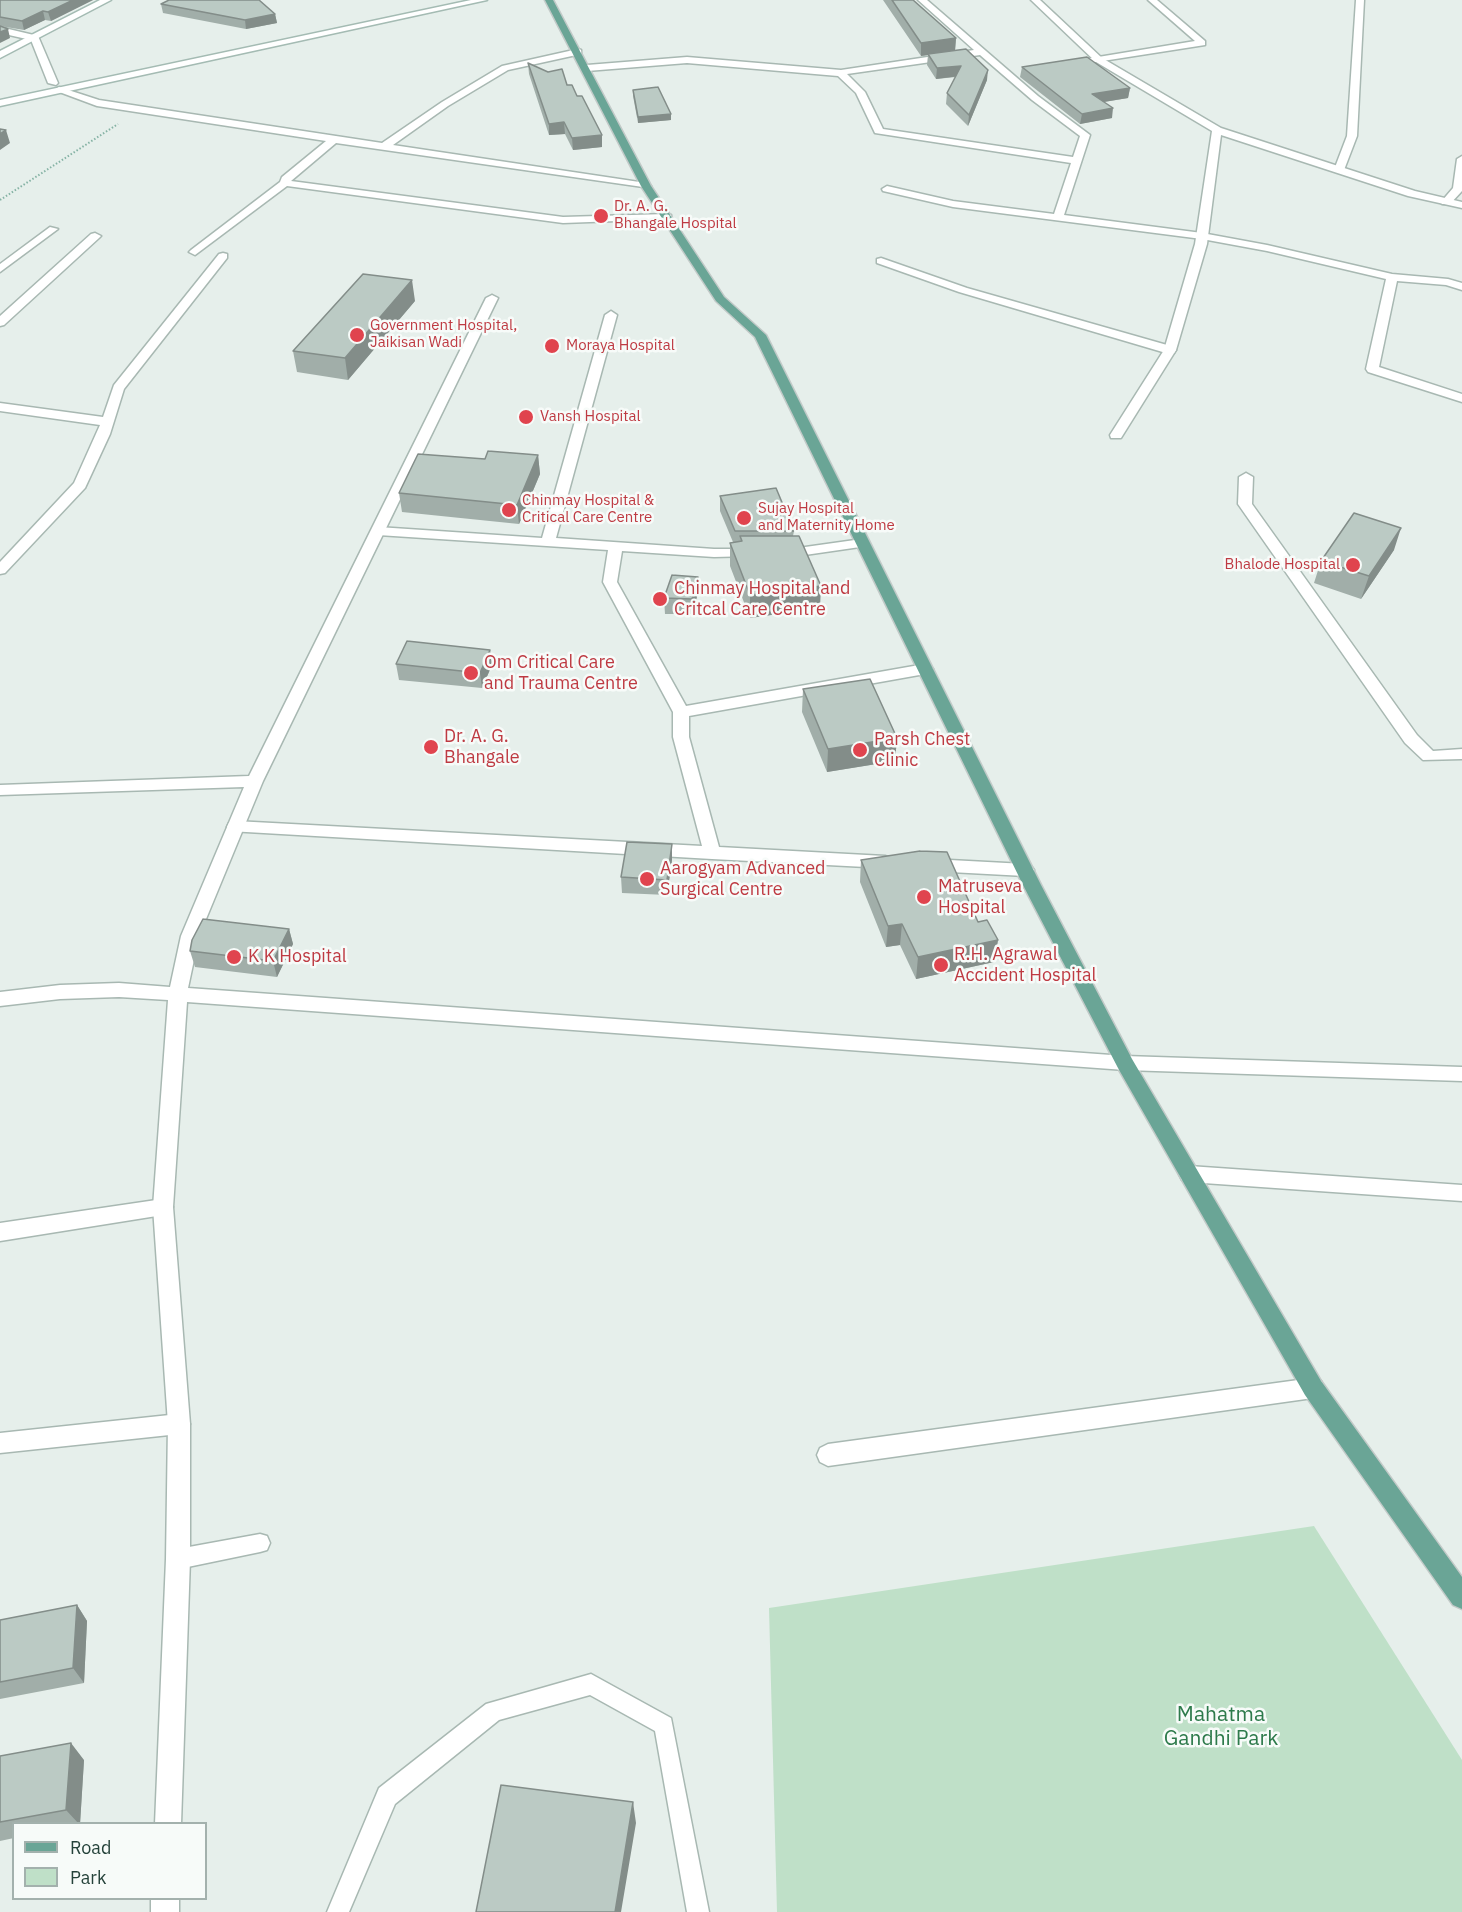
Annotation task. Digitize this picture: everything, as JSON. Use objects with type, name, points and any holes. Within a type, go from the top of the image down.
[{"type":"main road","points":[[549,0],[646,186],[720,299],[760,335],[1025,870],[1125,1064],[1313,1388],[1462,1597]]},
{"type":"street","points":[[0,56],[107,0]]},
{"type":"street","points":[[0,103],[56,87],[447,0]]},
{"type":"street","points":[[0,94],[56,87],[483,0]]},
{"type":"street","points":[[922,0],[1007,74],[1085,135],[1058,218]]},
{"type":"street","points":[[1035,0],[1099,60],[1217,130],[1412,194],[1462,205]]},
{"type":"street","points":[[1064,66],[1202,43],[1152,0]]},
{"type":"street","points":[[1339,170],[1352,136],[1360,0]]},
{"type":"street","points":[[0,30],[35,38]]},
{"type":"street","points":[[35,38],[45,67],[56,87],[97,103],[646,186]]},
{"type":"street","points":[[384,147],[445,104],[505,68],[578,52]]},
{"type":"street","points":[[586,68],[687,60],[841,73],[982,52]]},
{"type":"street","points":[[1007,74],[1018,72]]},
{"type":"street","points":[[841,73],[860,92],[879,131],[1076,161]]},
{"type":"street","points":[[1116,435],[1170,350],[1202,236],[1217,130]]},
{"type":"street","points":[[195,252],[285,183],[286,179],[333,140]]},
{"type":"street","points":[[1446,202],[1458,189],[1462,160]]},
{"type":"street","points":[[285,183],[563,220],[666,217]]},
{"type":"street","points":[[887,189],[953,204],[1202,236],[1267,248],[1392,277],[1448,282],[1462,286]]},
{"type":"street","points":[[0,322],[95,236]]},
{"type":"street","points":[[0,570],[80,485],[108,422],[118,388],[223,256]]},
{"type":"street","points":[[881,261],[963,290],[1170,350]]},
{"type":"street","points":[[1392,277],[1372,369],[1462,398]]},
{"type":"street","points":[[168,1822],[178,1559],[179,1424],[163,1207],[178,994],[190,936],[255,781],[492,298]]},
{"type":"street","points":[[548,542],[611,315]]},
{"type":"street","points":[[0,407],[108,422]]},
{"type":"street","points":[[1246,477],[1245,504],[1411,739],[1429,756],[1462,754]]},
{"type":"street","points":[[378,531],[714,553],[798,552],[862,543]]},
{"type":"street","points":[[616,546],[610,582],[681,712],[681,737],[712,853]]},
{"type":"street","points":[[681,712],[925,669]]},
{"type":"street","points":[[0,790],[255,781]]},
{"type":"street","points":[[235,827],[1025,870]]},
{"type":"street","points":[[0,999],[60,992],[119,990],[1125,1064],[1462,1074]]},
{"type":"street","points":[[1189,1174],[1462,1193]]},
{"type":"street","points":[[0,1232],[163,1207]]},
{"type":"street","points":[[828,1455],[1313,1388]]},
{"type":"street","points":[[0,1443],[179,1424]]},
{"type":"lane","points":[[0,269],[53,229]]},
{"type":"lane","points":[[178,1559],[260,1543]]},
{"type":"lane","points":[[338,1912],[387,1796],[493,1711],[591,1684],[664,1725],[698,1912]]},
{"type":"path","points":[[0,200],[139,110]]},
{"type":"green space","name":"Mahatma Gandhi Park","points":[[1314,1526],[1462,1760],[1462,1912],[777,1912],[769,1608]]},
{"type":"building","points":[[0,0],[73,0],[22,21],[0,17]]},
{"type":"building","points":[[169,0],[259,0],[275,14],[245,20],[161,4]]},
{"type":"building","points":[[892,0],[913,0],[956,38],[921,43]]},
{"type":"building","points":[[0,26],[8,29],[0,32]]},
{"type":"building","points":[[966,49],[988,70],[969,115],[947,93],[961,66],[937,68],[928,54]]},
{"type":"building","points":[[1087,57],[1130,88],[1092,94],[1113,108],[1082,114],[1022,67]]},
{"type":"building","points":[[528,63],[548,72],[562,69],[567,85],[572,85],[577,96],[582,96],[602,135],[572,138],[564,122],[549,124]]},
{"type":"building","points":[[658,87],[671,114],[638,117],[633,90]]},
{"type":"building","points":[[363,274],[412,280],[345,358],[293,351]]},
{"type":"building","points":[[488,451],[538,455],[517,505],[399,493],[418,454],[485,459]]},
{"type":"building","points":[[776,488],[794,531],[735,531],[720,496]]},
{"type":"building","points":[[1354,513],[1401,528],[1369,576],[1321,561]]},
{"type":"building","points":[[740,536],[799,536],[821,586],[750,595],[730,543],[742,541]]},
{"type":"building","points":[[672,575],[698,577],[692,599],[664,598]]},
{"type":"building","points":[[407,641],[490,650],[480,673],[396,664]]},
{"type":"building","points":[[870,679],[897,738],[828,749],[803,689]]},
{"type":"building","points":[[627,842],[672,844],[667,880],[621,877]]},
{"type":"building","points":[[920,851],[947,852],[978,922],[987,920],[998,940],[918,957],[902,924],[888,926],[861,860]]},
{"type":"building","points":[[203,919],[289,929],[273,961],[190,951],[192,940]]},
{"type":"building","points":[[77,1605],[73,1668],[0,1682],[0,1620]]},
{"type":"building","points":[[71,1743],[66,1810],[0,1822],[0,1756]]},
{"type":"building","points":[[501,1785],[633,1802],[615,1912],[476,1912]]},
{"type":"place","name":"Dr. A. G. Bhangale Hospital","points":[[601,216]]},
{"type":"place","name":"Government Hospital, Jaikisan Wadi","points":[[357,335]]},
{"type":"place","name":"Moraya Hospital","points":[[552,346]]},
{"type":"place","name":"Vansh Hospital","points":[[526,417]]},
{"type":"place","name":"Chinmay Hospital & Critical Care Centre","points":[[509,510]]},
{"type":"place","name":"Sujay Hospital and Maternity Home","points":[[744,518]]},
{"type":"place","name":"Bhalode Hospital","points":[[1353,565]]},
{"type":"place","name":"Chinmay Hospital and Critcal Care Centre","points":[[660,599]]},
{"type":"place","name":"Om Critical Care and Trauma Centre","points":[[471,673]]},
{"type":"place","name":"Dr. A. G. Bhangale","points":[[431,747]]},
{"type":"place","name":"Parsh Chest Clinic","points":[[860,750]]},
{"type":"place","name":"Aarogyam Advanced Surgical Centre","points":[[647,879]]},
{"type":"place","name":"Matruseva Hospital","points":[[924,897]]},
{"type":"place","name":"K K Hospital","points":[[234,957]]},
{"type":"place","name":"R.H. Agrawal Accident Hospital","points":[[941,965]]}]
